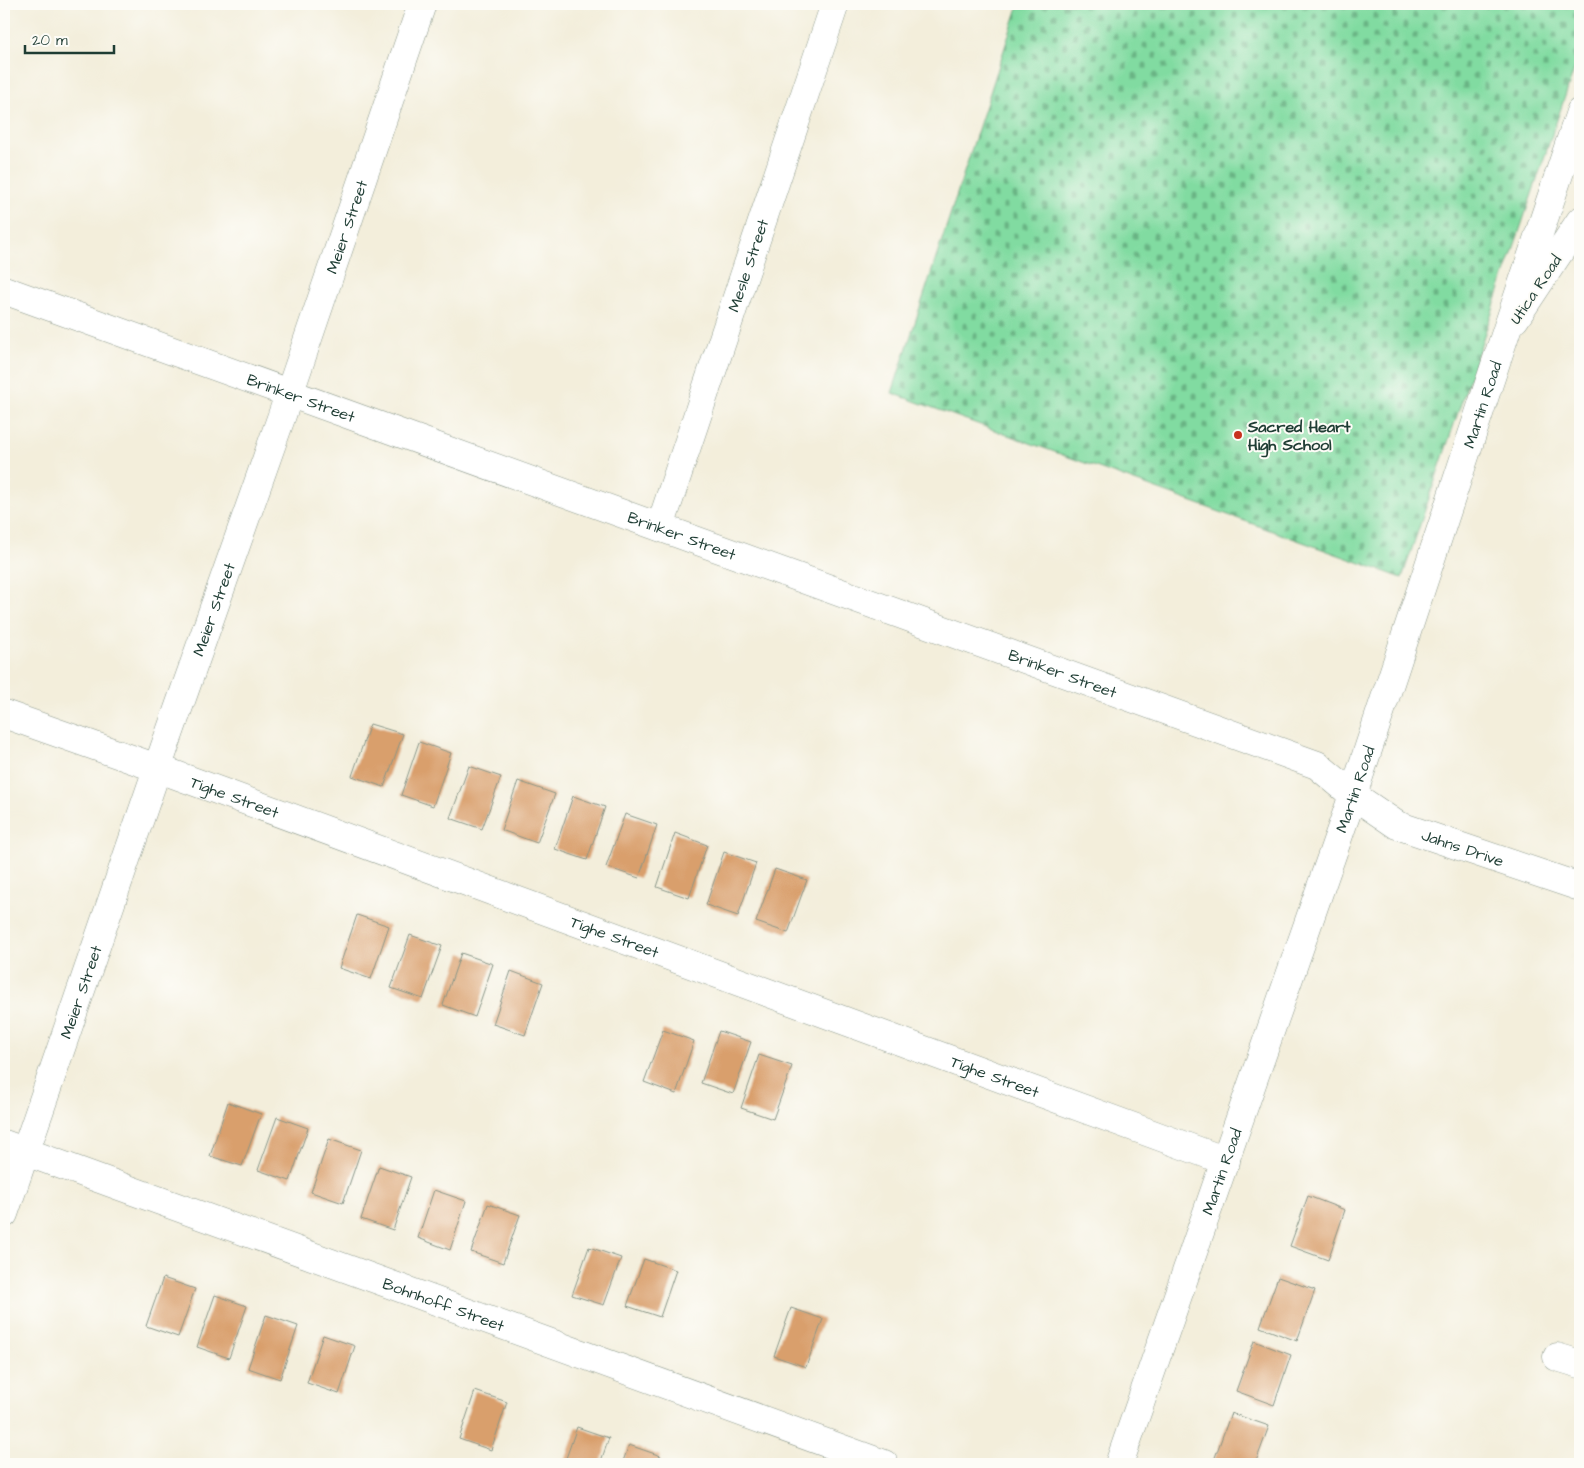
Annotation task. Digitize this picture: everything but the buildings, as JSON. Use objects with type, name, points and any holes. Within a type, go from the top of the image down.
[{"type":"street","name":"Meier Street","points":[[4,1214],[15,1148],[157,768],[289,394],[422,4]]},
{"type":"street","name":"Mesle Street","points":[[660,527],[835,4]]},
{"type":"street","name":"Martin Road","points":[[1120,1464],[1353,795],[1580,112]]},
{"type":"street","name":"Utica Road","points":[[1506,332],[1580,221]]},
{"type":"street","name":"Brinker Street","points":[[4,290],[1317,765],[1353,795]]},
{"type":"street","name":"Tighe Street","points":[[4,714],[157,768],[1226,1161]]},
{"type":"street","name":"Jahns Drive","points":[[1353,795],[1397,825],[1580,886]]},
{"type":"street","name":"Bohnhoff Street","points":[[15,1148],[884,1464]]},
{"type":"green space","points":[[1019,4],[1580,4],[1580,52],[1402,578],[892,393]]},
{"type":"place","name":"Sacred Heart High School","points":[[1238,435]]}]
